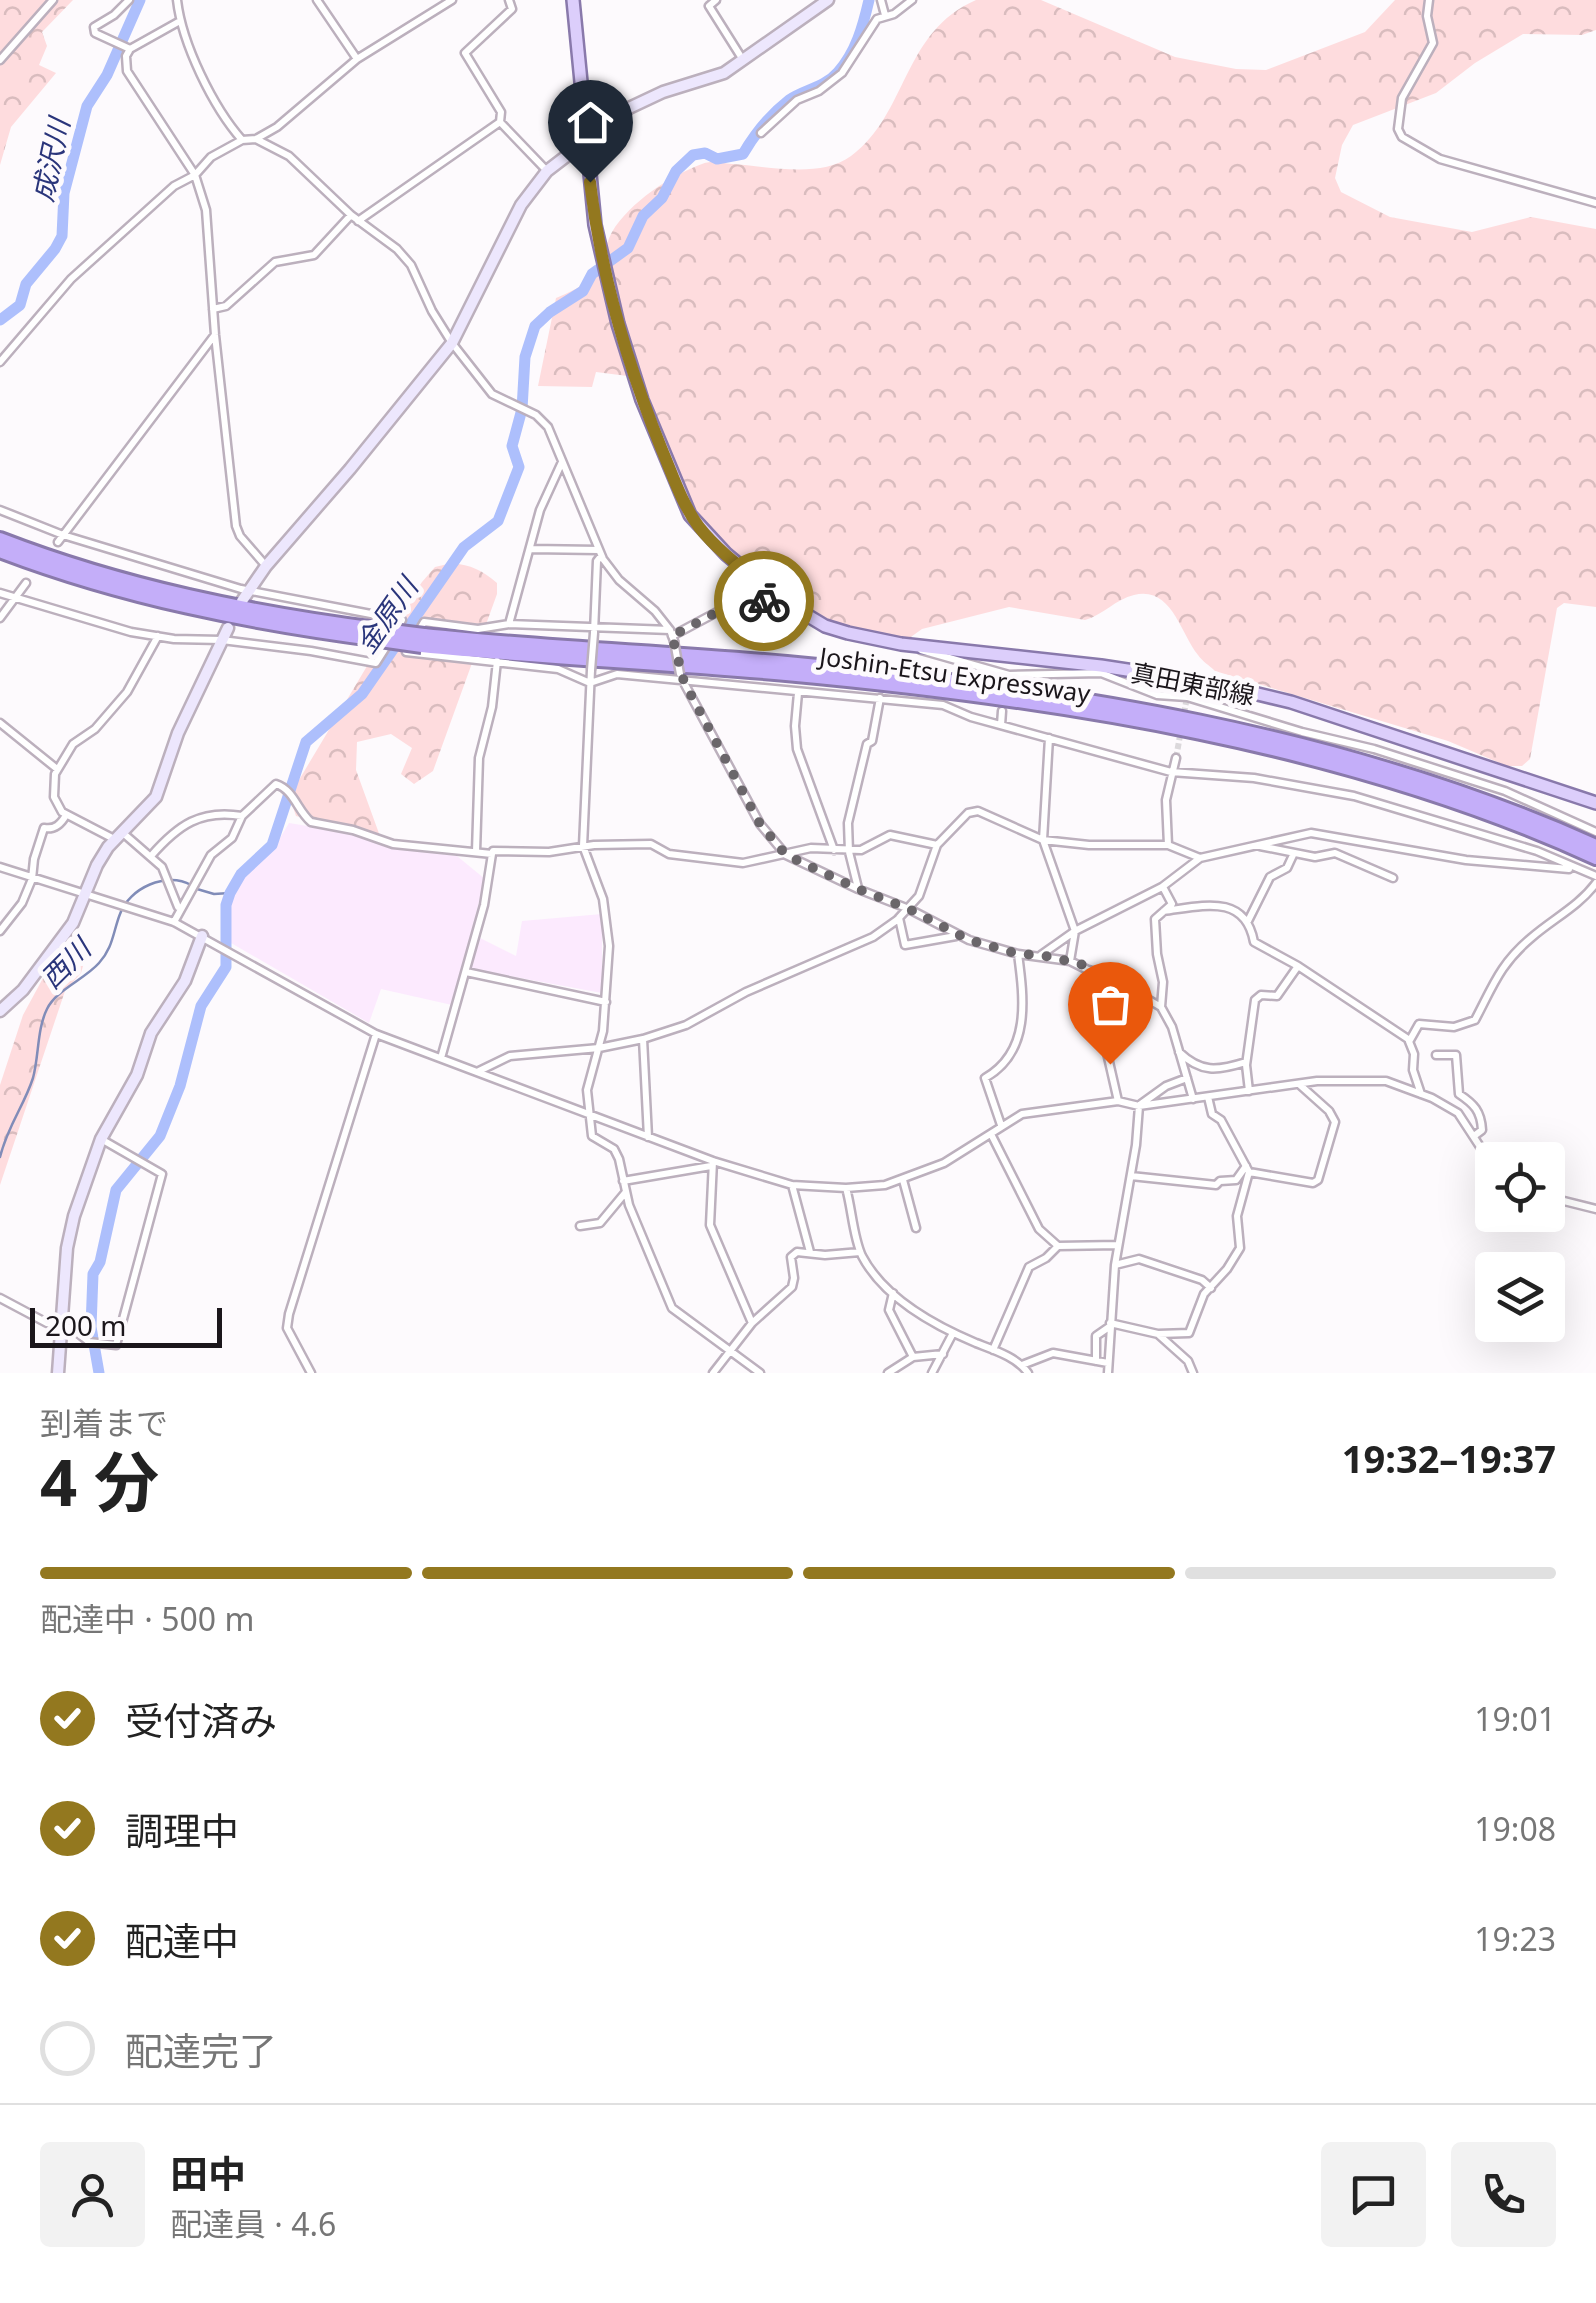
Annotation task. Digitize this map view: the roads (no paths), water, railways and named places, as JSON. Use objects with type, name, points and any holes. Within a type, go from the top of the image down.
[{"type":"highway","name":"Joshin-Etsu Expressway","points":[[0,540],[176,594],[382,635]]},
{"type":"highway","name":"Joshin-Etsu Expressway","points":[[0,551],[81,580],[176,606],[302,630],[819,677],[937,690],[1120,720],[1284,753],[1375,777],[1468,806],[1596,858]]},
{"type":"highway","name":"Joshin-Etsu Expressway","points":[[424,640],[852,670],[1121,708],[1378,766],[1471,795],[1596,846]]},
{"type":"main road","name":"真田東部線","points":[[573,0],[595,224],[618,324],[674,481],[702,530],[780,599],[825,626],[901,644],[1212,683],[1291,702],[1596,803]]},
{"type":"street","points":[[0,60],[53,0]]},
{"type":"street","points":[[129,0],[94,27],[94,33],[130,50]]},
{"type":"street","points":[[187,0],[178,4],[180,21],[223,118],[242,140]]},
{"type":"street","points":[[317,0],[357,59]]},
{"type":"street","points":[[0,362],[71,279],[174,186],[195,175],[211,157],[276,127],[357,59],[452,0]]},
{"type":"street","points":[[500,122],[501,112],[465,54],[512,10],[509,0]]},
{"type":"street","points":[[716,0],[710,6],[744,61]]},
{"type":"street","points":[[245,596],[452,343],[521,205],[548,171],[629,108],[663,92],[724,73],[828,0]]},
{"type":"street","points":[[881,0],[885,14]]},
{"type":"street","points":[[760,132],[797,100],[842,74],[877,19],[894,14],[912,0]]},
{"type":"street","points":[[1428,0],[1433,43],[1402,98],[1398,128],[1402,136],[1440,159],[1596,203]]},
{"type":"street","points":[[180,21],[130,50],[126,56],[127,70],[195,175],[209,233],[215,335],[236,526],[266,566]]},
{"type":"street","points":[[500,122],[548,171]]},
{"type":"street","points":[[213,309],[226,306],[275,262],[314,255],[354,218],[500,122]]},
{"type":"street","points":[[256,139],[289,156],[354,218],[397,248],[411,264],[432,311],[452,343],[492,394],[536,414],[548,427],[600,553],[619,580],[655,611],[672,636],[682,678],[760,824],[786,855],[909,909],[958,936],[1018,954],[1070,961],[1108,976],[1162,1007]]},
{"type":"street","points":[[61,539],[215,335]]},
{"type":"street","points":[[508,624],[540,510],[562,462]]},
{"type":"street","points":[[0,510],[61,539],[245,596],[402,620],[376,663],[222,640],[158,636],[61,613],[0,592]]},
{"type":"street","points":[[530,548],[600,553]]},
{"type":"street","points":[[600,553],[596,561],[583,846],[608,922],[606,1002],[587,1113],[592,1136],[614,1149],[620,1159],[625,1192],[672,1308],[760,1373]]},
{"type":"street","points":[[0,618],[26,584]]},
{"type":"street","points":[[780,599],[717,612],[672,636],[508,624],[478,629],[424,622],[406,652],[558,669],[590,682],[617,674],[682,678],[943,705],[1000,725],[1171,772],[1254,778],[1354,796],[1537,851],[1596,880],[1581,902],[1529,939],[1510,958],[1488,988],[1476,1020],[1454,1027],[1418,1024],[1410,1042],[1421,1094]]},
{"type":"street","points":[[0,1011],[22,990],[64,936],[87,894],[97,865],[156,797],[178,733],[228,628]]},
{"type":"street","points":[[158,636],[127,692],[95,729],[73,744],[58,769],[54,796],[66,815],[119,836],[151,856],[162,867],[178,908]]},
{"type":"street","points":[[901,644],[1008,675],[1101,669],[1157,695],[1187,697],[1505,791],[1596,832]]},
{"type":"street","points":[[476,852],[480,758],[492,707],[497,661]]},
{"type":"street","points":[[798,693],[794,726],[798,748],[834,850]]},
{"type":"street","points":[[858,889],[849,852],[848,824],[880,698]]},
{"type":"street","points":[[1000,725],[1002,711]]},
{"type":"street","points":[[0,724],[58,769]]},
{"type":"street","points":[[1050,738],[1042,840],[1075,931],[1070,961]]},
{"type":"street","points":[[1168,846],[1166,800],[1176,758]]},
{"type":"street","points":[[174,922],[202,866],[232,838],[242,816],[276,784],[283,786],[311,822],[352,830],[392,844],[492,854]]},
{"type":"street","points":[[478,1072],[510,1056],[598,1048],[686,1025],[762,984],[873,937],[920,896],[937,845],[968,813],[978,811],[1042,840],[1168,846],[1200,858]]},
{"type":"street","points":[[151,856],[178,829],[212,812],[242,816]]},
{"type":"street","points":[[0,932],[22,903],[44,828],[59,825],[66,815]]},
{"type":"street","points":[[1041,955],[1075,931],[1162,887],[1200,858],[1296,836],[1326,833],[1466,860],[1576,870]]},
{"type":"street","points":[[441,1058],[466,972],[493,851],[549,852],[583,846],[651,844],[669,854],[743,863],[810,848],[861,850],[890,835],[937,845]]},
{"type":"street","points":[[1259,846],[1315,857],[1336,854],[1393,878]]},
{"type":"street","points":[[1248,920],[1270,876],[1287,868],[1294,853]]},
{"type":"street","points":[[0,867],[174,922],[376,1034],[648,1136],[712,1164],[792,1186],[846,1188],[903,1180],[944,1163],[1022,1114],[1118,1101],[1139,1106],[1317,1080],[1386,1081],[1421,1094],[1458,1113],[1478,1142]]},
{"type":"street","points":[[1162,887],[1172,904],[1156,920],[1157,954],[1164,982],[1162,1007],[1172,1027],[1193,1099]]},
{"type":"street","points":[[1164,911],[1209,906],[1237,911],[1248,920],[1254,942],[1298,966],[1410,1042]]},
{"type":"street","points":[[899,918],[905,944],[958,936]]},
{"type":"street","points":[[58,1373],[70,1230],[101,1139],[137,1075],[151,1034],[184,981],[202,936]]},
{"type":"street","points":[[1001,1125],[986,1078],[1001,1069],[1018,1036],[1023,994],[1018,954]]},
{"type":"street","points":[[1248,1091],[1246,1062],[1255,1000],[1261,995],[1277,996],[1298,966]]},
{"type":"street","points":[[1088,970],[1118,1101]]},
{"type":"street","points":[[466,972],[606,1002]]},
{"type":"street","points":[[311,1373],[287,1328],[376,1034]]},
{"type":"street","points":[[643,1039],[648,1136]]},
{"type":"street","points":[[1177,1050],[1192,1065],[1204,1069],[1246,1062]]},
{"type":"street","points":[[1436,1055],[1456,1055],[1459,1094],[1474,1105],[1481,1118],[1482,1130],[1474,1136]]},
{"type":"street","points":[[1108,1373],[1114,1264],[1131,1176],[1139,1106],[1166,1086],[1187,1078]]},
{"type":"street","points":[[1247,1169],[1313,1183],[1318,1180],[1335,1122],[1329,1111],[1298,1084]]},
{"type":"street","points":[[1096,1361],[1096,1336],[1110,1325],[1158,1334],[1189,1333],[1194,1314],[1240,1248],[1237,1216],[1247,1169],[1221,1120],[1212,1114],[1208,1098]]},
{"type":"street","points":[[991,1134],[1039,1229],[1058,1246],[1118,1245]]},
{"type":"street","points":[[0,1298],[62,1328],[73,1329],[96,1344],[116,1345],[162,1174],[101,1139]]},
{"type":"street","points":[[622,1180],[712,1164]]},
{"type":"street","points":[[712,1164],[710,1225],[752,1324]]},
{"type":"street","points":[[1131,1176],[1216,1185],[1236,1180],[1247,1169]]},
{"type":"street","points":[[903,1180],[916,1228]]},
{"type":"street","points":[[792,1186],[810,1252]]},
{"type":"street","points":[[846,1188],[860,1252],[879,1282],[953,1334],[994,1350],[1022,1365],[1028,1373]]},
{"type":"street","points":[[580,1226],[600,1223],[625,1192]]},
{"type":"street","points":[[1565,1201],[1596,1208]]},
{"type":"street","points":[[994,1350],[1029,1267],[1058,1246]]},
{"type":"street","points":[[713,1373],[752,1324],[792,1287],[791,1257],[797,1252],[860,1252]]},
{"type":"street","points":[[1114,1264],[1139,1259],[1202,1280],[1211,1288]]},
{"type":"street","points":[[892,1294],[889,1310],[914,1357]]},
{"type":"street","points":[[932,1373],[953,1334]]},
{"type":"street","points":[[1158,1334],[1188,1361],[1194,1373]]},
{"type":"street","points":[[885,1372],[914,1357],[942,1354]]},
{"type":"street","points":[[1022,1365],[1053,1354],[1108,1363]]},
{"type":"waterway","name":"成沢川","points":[[0,320],[20,305],[26,284],[62,236],[64,193],[87,106],[107,75],[140,0]]},
{"type":"waterway","name":"金原川","points":[[99,1373],[91,1327],[93,1274],[100,1262],[116,1190],[160,1136],[180,1086],[201,1006],[226,967],[226,905],[230,893],[241,874],[272,845],[306,742],[362,694],[464,547],[498,521],[519,467],[512,446],[522,409],[525,357],[535,326],[583,291],[592,274],[628,248],[643,216],[662,198],[676,171],[693,155],[705,153],[717,159],[743,154],[782,106],[833,77],[854,47],[869,0]]},
{"type":"waterway","name":"西川","points":[[0,1157],[33,1078],[41,1025],[51,1002],[104,957],[120,914],[140,890],[160,881],[191,885]]},
{"type":"waterway","name":"西川","points":[[197,889],[230,893]]},
{"type":"tunnel","points":[[1176,758],[1187,697]]}]
